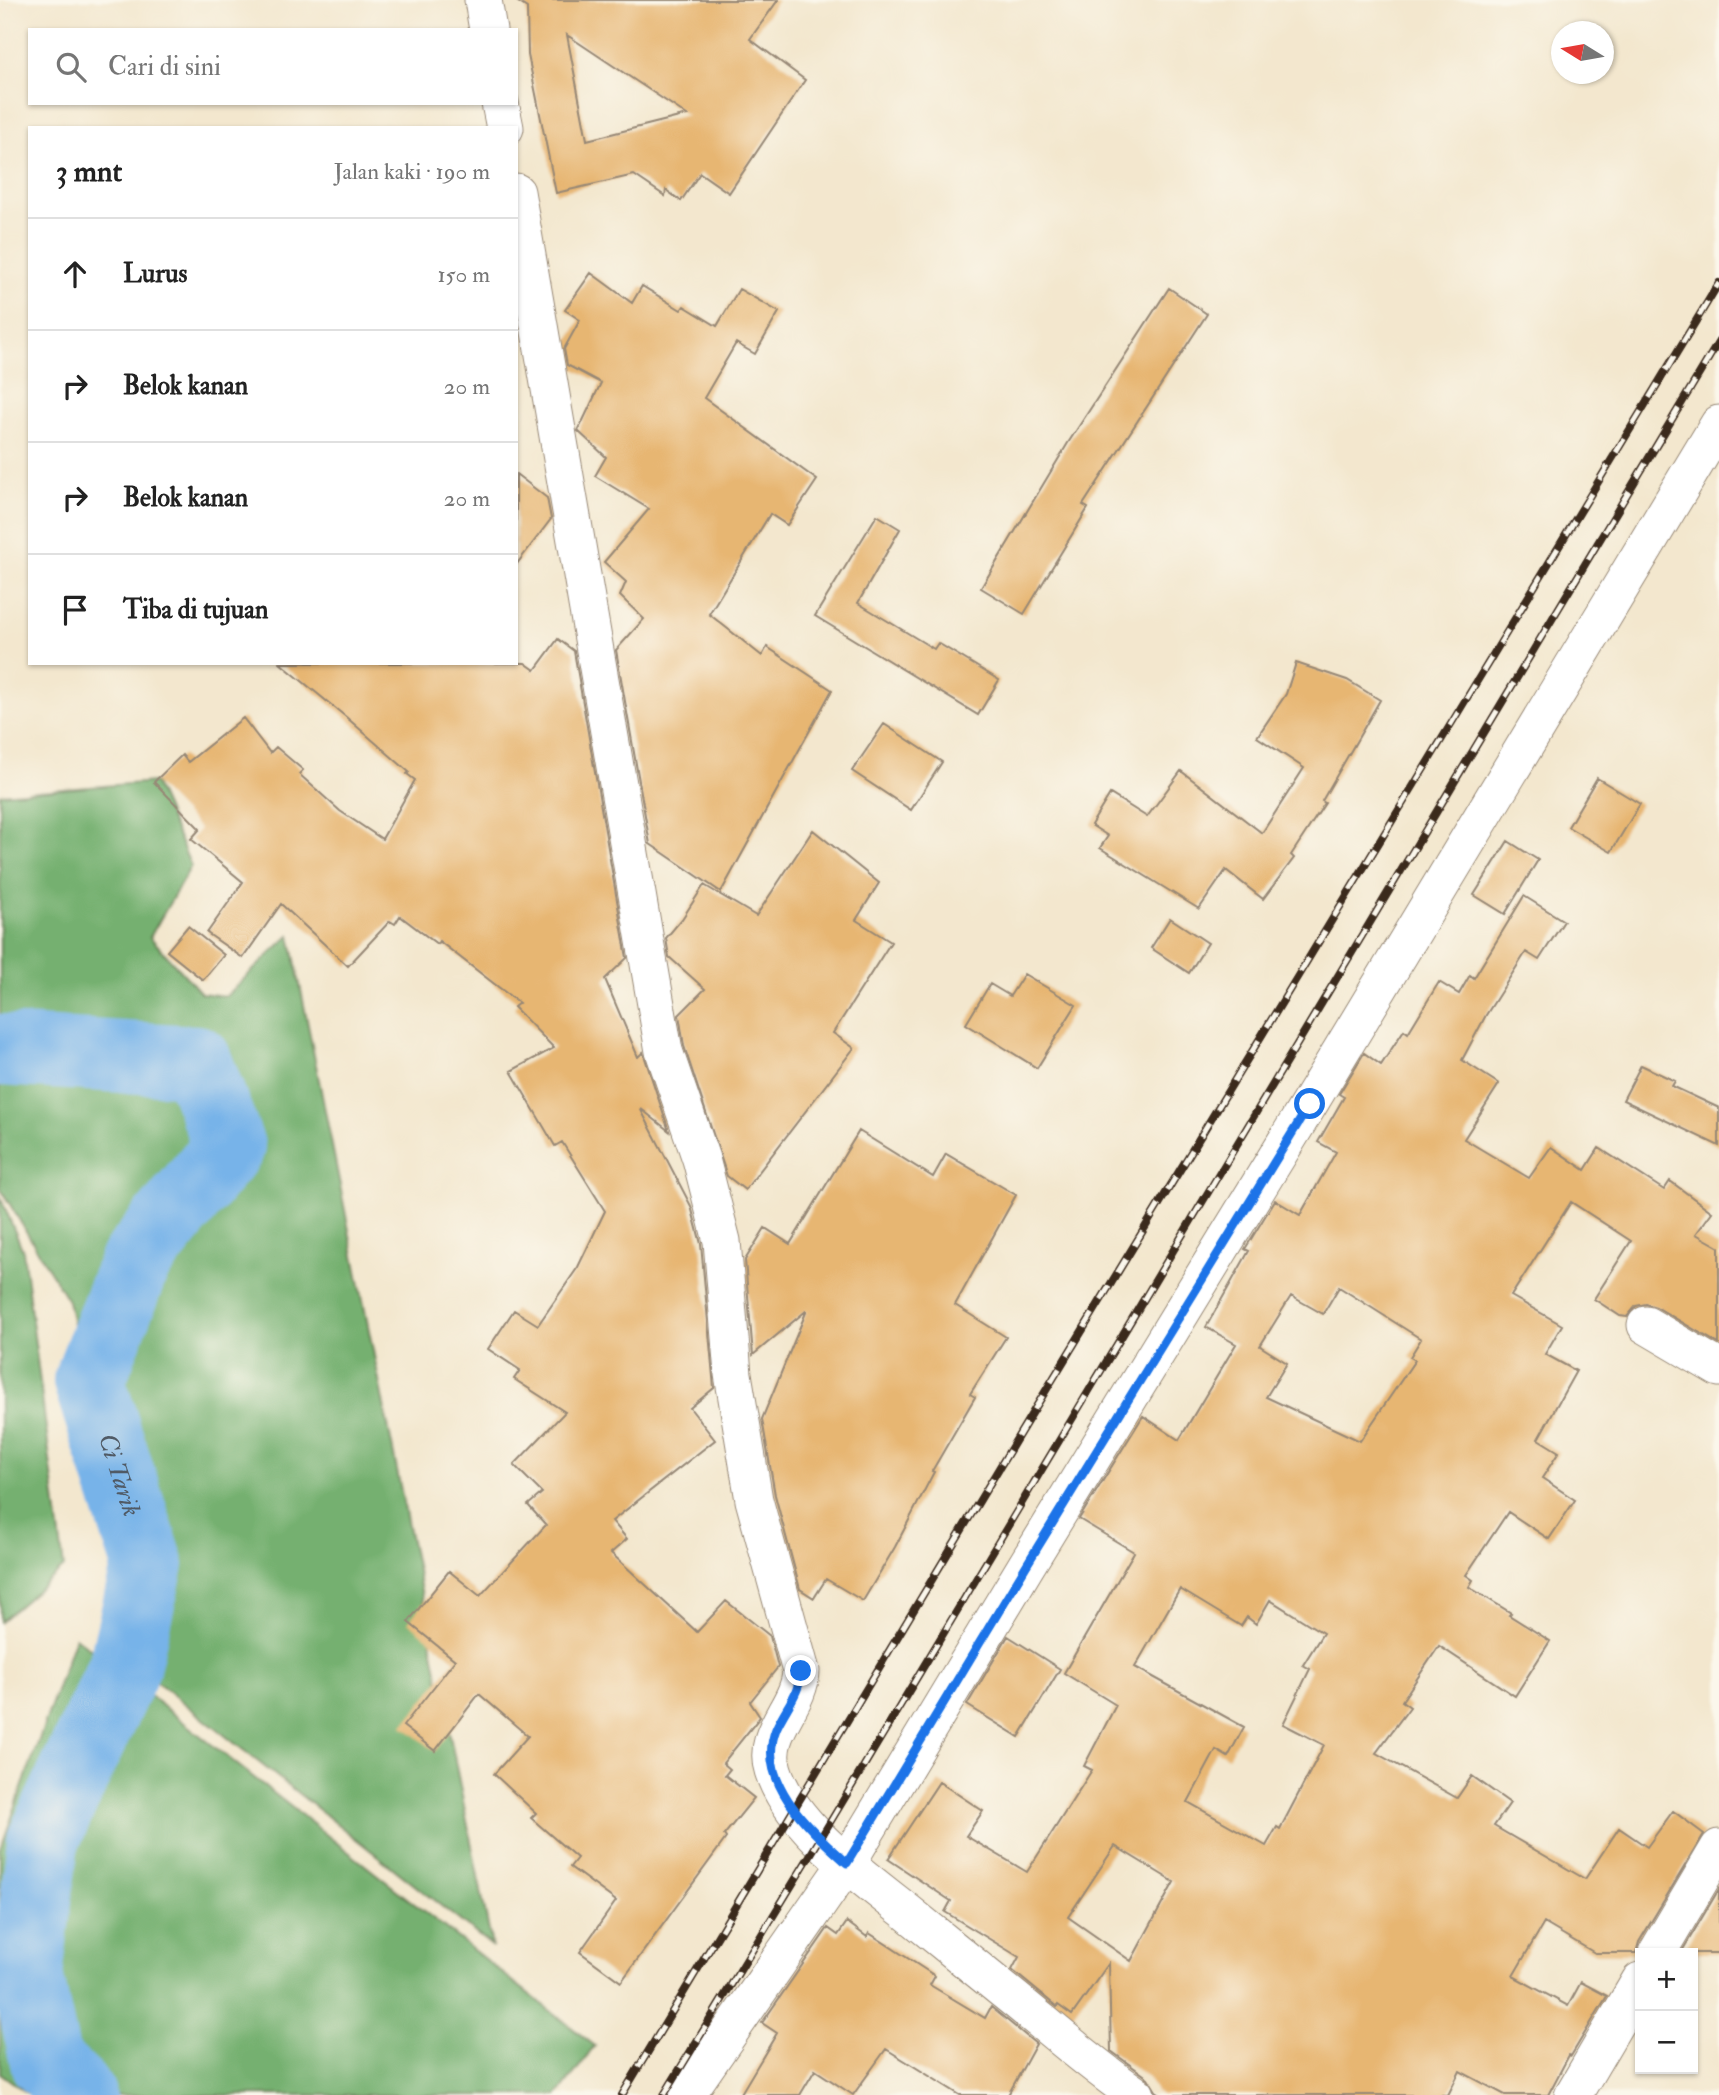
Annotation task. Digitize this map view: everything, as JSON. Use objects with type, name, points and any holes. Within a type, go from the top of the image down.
[{"type":"street","points":[[483,0],[488,28]]},
{"type":"street","points":[[500,105],[505,126]]},
{"type":"street","points":[[518,203],[664,1051],[701,1160],[722,1241],[733,1374],[754,1500],[801,1671],[801,1684],[777,1728],[771,1747],[773,1770],[793,1810],[820,1839],[1136,2095]]},
{"type":"street","points":[[686,2095],[847,1863],[1324,1080],[1719,424]]},
{"type":"street","points":[[1646,1325],[1719,1368]]},
{"type":"street","points":[[1660,1948],[1719,1848]]},
{"type":"street","points":[[1573,2095],[1635,1990]]},
{"type":"green space","points":[[154,782],[191,866],[150,937],[201,993],[226,996],[290,935],[492,1946],[148,1675],[68,1301],[0,1188],[0,794]]},
{"type":"green space","points":[[0,1196],[23,1251],[64,1567],[0,1622]]},
{"type":"green space","points":[[75,1637],[595,2046],[558,2095],[30,2095],[0,2073],[0,1851]]},
{"type":"building","points":[[515,0],[778,0],[750,39],[805,80],[729,193],[700,173],[681,201],[666,190],[665,196],[634,175],[556,193],[528,55],[527,8]],"holes":[[[567,35],[687,115],[587,140]]]},
{"type":"building","points":[[591,273],[632,303],[642,286],[681,310],[684,306],[717,326],[739,289],[779,312],[755,354],[736,343],[704,398],[817,480],[787,525],[770,514],[709,614],[762,656],[767,647],[832,690],[721,892],[650,844],[616,650],[644,619],[620,596],[626,582],[604,562],[649,509],[595,476],[606,457],[578,431],[601,383],[567,365],[564,349],[580,320],[565,310]]},
{"type":"building","points":[[1169,288],[1207,314],[1083,505],[1088,508],[1024,614],[981,588],[1068,443]]},
{"type":"building","points":[[518,476],[547,498],[551,519],[518,562]]},
{"type":"building","points":[[877,515],[900,529],[858,603],[934,649],[938,643],[999,680],[978,715],[815,616]]},
{"type":"building","points":[[558,639],[574,651],[627,958],[605,979],[638,1057],[643,1052],[669,1131],[640,1108],[691,1206],[701,1244],[714,1388],[690,1408],[715,1440],[612,1521],[627,1539],[611,1553],[697,1632],[726,1601],[770,1636],[778,1667],[750,1702],[760,1717],[723,1763],[730,1769],[725,1775],[754,1798],[724,1835],[726,1838],[621,1982],[580,1952],[616,1901],[570,1867],[577,1858],[531,1818],[536,1813],[494,1774],[528,1736],[479,1694],[435,1751],[403,1726],[455,1660],[408,1622],[449,1571],[480,1596],[546,1525],[528,1505],[542,1493],[514,1465],[565,1412],[514,1379],[520,1370],[488,1349],[514,1310],[538,1325],[578,1267],[605,1211],[562,1142],[555,1146],[511,1071],[554,1048],[514,1007],[519,1003],[439,941],[437,944],[400,916],[395,924],[390,921],[348,966],[281,904],[243,958],[207,933],[243,882],[191,839],[200,829],[154,782],[182,755],[188,762],[243,718],[270,753],[276,747],[303,770],[299,774],[340,811],[382,839],[415,780],[346,717],[282,665],[525,663],[535,670]]},
{"type":"building","points":[[1296,663],[1347,680],[1380,700],[1322,801],[1325,803],[1291,855],[1294,858],[1263,899],[1226,870],[1199,909],[1100,848],[1108,836],[1091,825],[1110,794],[1147,817],[1181,771],[1262,833],[1304,768],[1257,737],[1286,694]]},
{"type":"building","points":[[884,724],[942,762],[911,810],[852,771]]},
{"type":"building","points":[[1597,778],[1640,804],[1611,852],[1568,827]]},
{"type":"building","points":[[813,830],[879,883],[856,920],[891,942],[833,1033],[854,1048],[745,1190],[727,1176],[684,1046],[679,1015],[705,989],[669,957],[666,938],[704,885],[756,916]]},
{"type":"building","points":[[1508,841],[1538,860],[1505,914],[1474,895]]},
{"type":"building","points":[[1524,896],[1564,921],[1539,960],[1526,952],[1486,1015],[1462,1060],[1499,1084],[1464,1139],[1529,1178],[1551,1147],[1585,1170],[1599,1148],[1664,1190],[1670,1181],[1712,1212],[1696,1234],[1719,1247],[1719,1344],[1656,1307],[1646,1304],[1636,1306],[1627,1317],[1620,1316],[1594,1299],[1631,1241],[1571,1202],[1511,1296],[1562,1325],[1545,1354],[1576,1371],[1538,1439],[1559,1452],[1542,1478],[1575,1500],[1549,1539],[1508,1512],[1466,1575],[1473,1580],[1469,1587],[1550,1641],[1515,1696],[1439,1646],[1402,1701],[1410,1707],[1376,1753],[1457,1798],[1472,1776],[1510,1803],[1494,1826],[1585,1879],[1619,1828],[1647,1847],[1673,1811],[1704,1834],[1635,1948],[1635,1953],[1595,1953],[1544,1923],[1513,1976],[1568,2006],[1581,1982],[1607,1996],[1571,2056],[1569,2055],[1548,2095],[1505,2095],[1460,2071],[1448,2095],[1162,2095],[1148,2078],[1111,2051],[1109,1963],[1072,2015],[1058,2005],[1057,2007],[1012,1970],[1019,1957],[945,1912],[951,1901],[888,1859],[939,1782],[983,1811],[966,1836],[1027,1872],[1092,1770],[1084,1766],[1116,1705],[1064,1673],[1134,1552],[1079,1519],[1143,1416],[1179,1440],[1236,1344],[1206,1327],[1249,1251],[1245,1249],[1275,1200],[1300,1215],[1336,1152],[1318,1142],[1344,1097],[1339,1094],[1364,1053],[1381,1065],[1404,1030],[1408,1033],[1439,982],[1459,994],[1470,975],[1474,978]],"holes":[[[1339,1287],[1421,1339],[1410,1357],[1415,1360],[1360,1441],[1266,1397],[1287,1363],[1260,1346],[1291,1296],[1323,1314]],[[1180,1589],[1241,1626],[1247,1617],[1256,1624],[1270,1600],[1323,1633],[1303,1665],[1310,1669],[1283,1724],[1324,1745],[1280,1829],[1277,1827],[1266,1846],[1188,1802],[1216,1750],[1228,1757],[1244,1727],[1135,1667]],[[1115,1846],[1174,1882],[1131,1961],[1068,1917]]]},
{"type":"building","points":[[1170,918],[1208,943],[1189,973],[1151,948]]},
{"type":"building","points":[[188,926],[224,955],[203,980],[167,951]]},
{"type":"building","points":[[1024,974],[1076,1005],[1037,1068],[966,1024],[990,984],[1010,996]]},
{"type":"building","points":[[1641,1065],[1675,1081],[1672,1086],[1719,1108],[1719,1146],[1623,1100]]},
{"type":"building","points":[[859,1131],[933,1177],[946,1154],[1016,1195],[955,1305],[1006,1337],[970,1394],[975,1397],[863,1601],[826,1579],[814,1598],[800,1589],[775,1495],[762,1419],[807,1310],[753,1355],[745,1260],[765,1228],[790,1244]]},
{"type":"building","points":[[1008,1636],[1060,1669],[1019,1737],[967,1705]]},
{"type":"building","points":[[1719,1889],[1719,1953],[1698,1953],[1698,1948],[1684,1948]]},
{"type":"building","points":[[847,1922],[867,1937],[869,1933],[935,1976],[930,1985],[985,2018],[991,2007],[1036,2044],[1008,2095],[960,2095],[886,2049],[853,2095],[815,2070],[800,2095],[740,2095],[777,2033],[762,2023],[828,1928],[838,1935]]},
{"type":"waterway","name":"Ci Tarik","points":[[0,1050],[196,1061],[229,1146],[135,1262],[89,1381],[148,1564],[124,1667],[43,1841],[27,1975],[46,2062],[80,2095]]},
{"type":"railway","points":[[622,2095],[1028,1420],[1719,283]]},
{"type":"railway","points":[[664,2095],[1719,341]]},
{"type":"route","points":[[801,1671],[801,1684],[777,1728],[771,1747],[773,1770],[793,1810],[847,1863],[1310,1104]]}]
